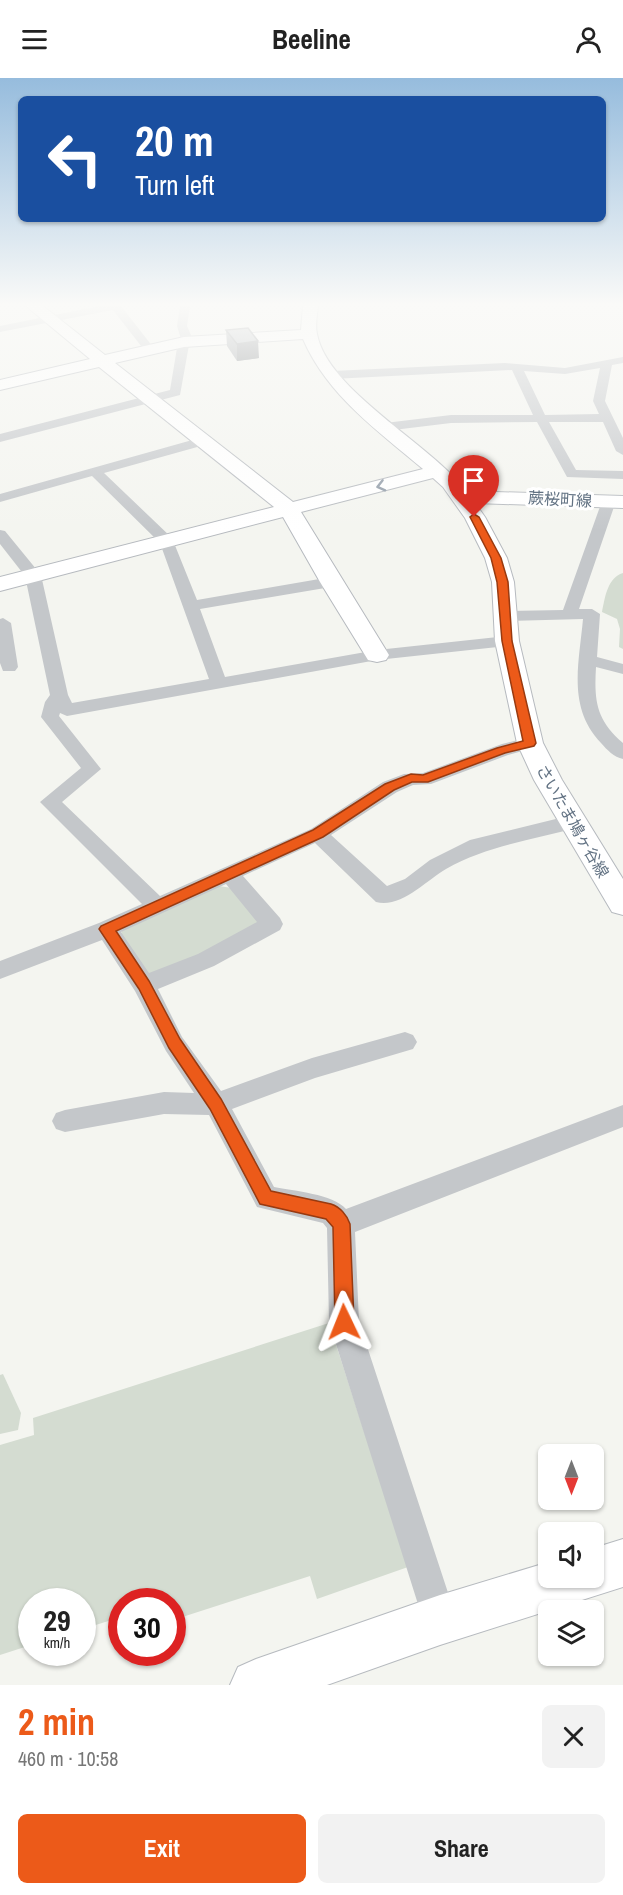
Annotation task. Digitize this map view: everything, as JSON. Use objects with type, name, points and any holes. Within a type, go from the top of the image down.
[{"type":"main road","points":[[0,385],[17,381]]},
{"type":"main road","points":[[128,381],[290,509],[331,582],[377,655]]},
{"type":"main road","name":"さいたま鳩ヶ谷線","points":[[338,381],[385,427],[438,471],[461,497],[496,558],[502,582],[507,641],[530,743],[572,822],[623,904]]},
{"type":"main road","points":[[0,584],[438,471]]},
{"type":"main road","name":"蕨桜町線","points":[[461,497],[616,502]]},
{"type":"main road","points":[[604,1569],[623,1563]]},
{"type":"main road","points":[[256,1685],[440,1620],[544,1588]]},
{"type":"street","points":[[0,438],[176,392],[178,381]]},
{"type":"street","points":[[523,381],[541,420],[572,474],[623,475]]},
{"type":"street","points":[[603,381],[599,401],[623,451]]},
{"type":"street","points":[[385,427],[451,419],[608,418]]},
{"type":"street","points":[[0,498],[203,441]]},
{"type":"street","points":[[94,471],[167,541],[219,683]]},
{"type":"street","points":[[570,612],[616,502]]},
{"type":"street","points":[[0,534],[33,575],[59,695],[67,710],[377,655],[507,641]]},
{"type":"street","points":[[190,606],[331,582]]},
{"type":"street","points":[[506,616],[570,612],[592,614],[585,694],[589,712],[596,728],[623,753]]},
{"type":"street","points":[[0,624],[3,623],[9,667]]},
{"type":"street","points":[[588,660],[623,669]]},
{"type":"street","points":[[59,695],[54,702],[50,717],[92,769],[50,801],[157,906]]},
{"type":"street","points":[[0,970],[106,929],[318,834],[390,787],[411,778],[424,779],[502,750],[530,743]]},
{"type":"street","points":[[318,834],[384,896],[412,884],[438,865],[477,845],[572,822]]},
{"type":"street","points":[[144,985],[206,960],[272,924],[228,873]]},
{"type":"street","points":[[106,929],[144,985],[174,1044],[216,1104],[266,1198],[331,1212],[342,1224],[344,1322],[440,1620]]},
{"type":"street","points":[[66,1121],[164,1103],[216,1104],[312,1068],[405,1042]]},
{"type":"street","points":[[342,1224],[623,1116]]},
{"type":"shaded area","points":[[623,573],[623,649],[619,647],[620,629],[617,619],[602,612],[610,584],[613,579]]},
{"type":"shaded area","points":[[219,886],[232,888],[259,919],[255,928],[203,954],[150,975],[119,939],[122,931]]},
{"type":"shaded area","points":[[329,1323],[408,1567],[317,1599],[310,1576],[186,1616],[186,1588],[108,1588],[108,1621],[96,1625],[96,1588],[18,1588],[18,1649],[0,1655],[0,1445],[34,1435],[33,1418]]},
{"type":"shaded area","points":[[3,1374],[21,1413],[18,1430],[0,1434],[0,1375]]},
{"type":"route","points":[[344,1322],[342,1224],[331,1212],[266,1198],[216,1104],[174,1044],[144,985],[106,929],[275,851],[318,834],[390,787],[411,778],[424,779],[502,750],[530,743],[518,698],[507,641],[502,582],[496,558],[474,517]]}]
